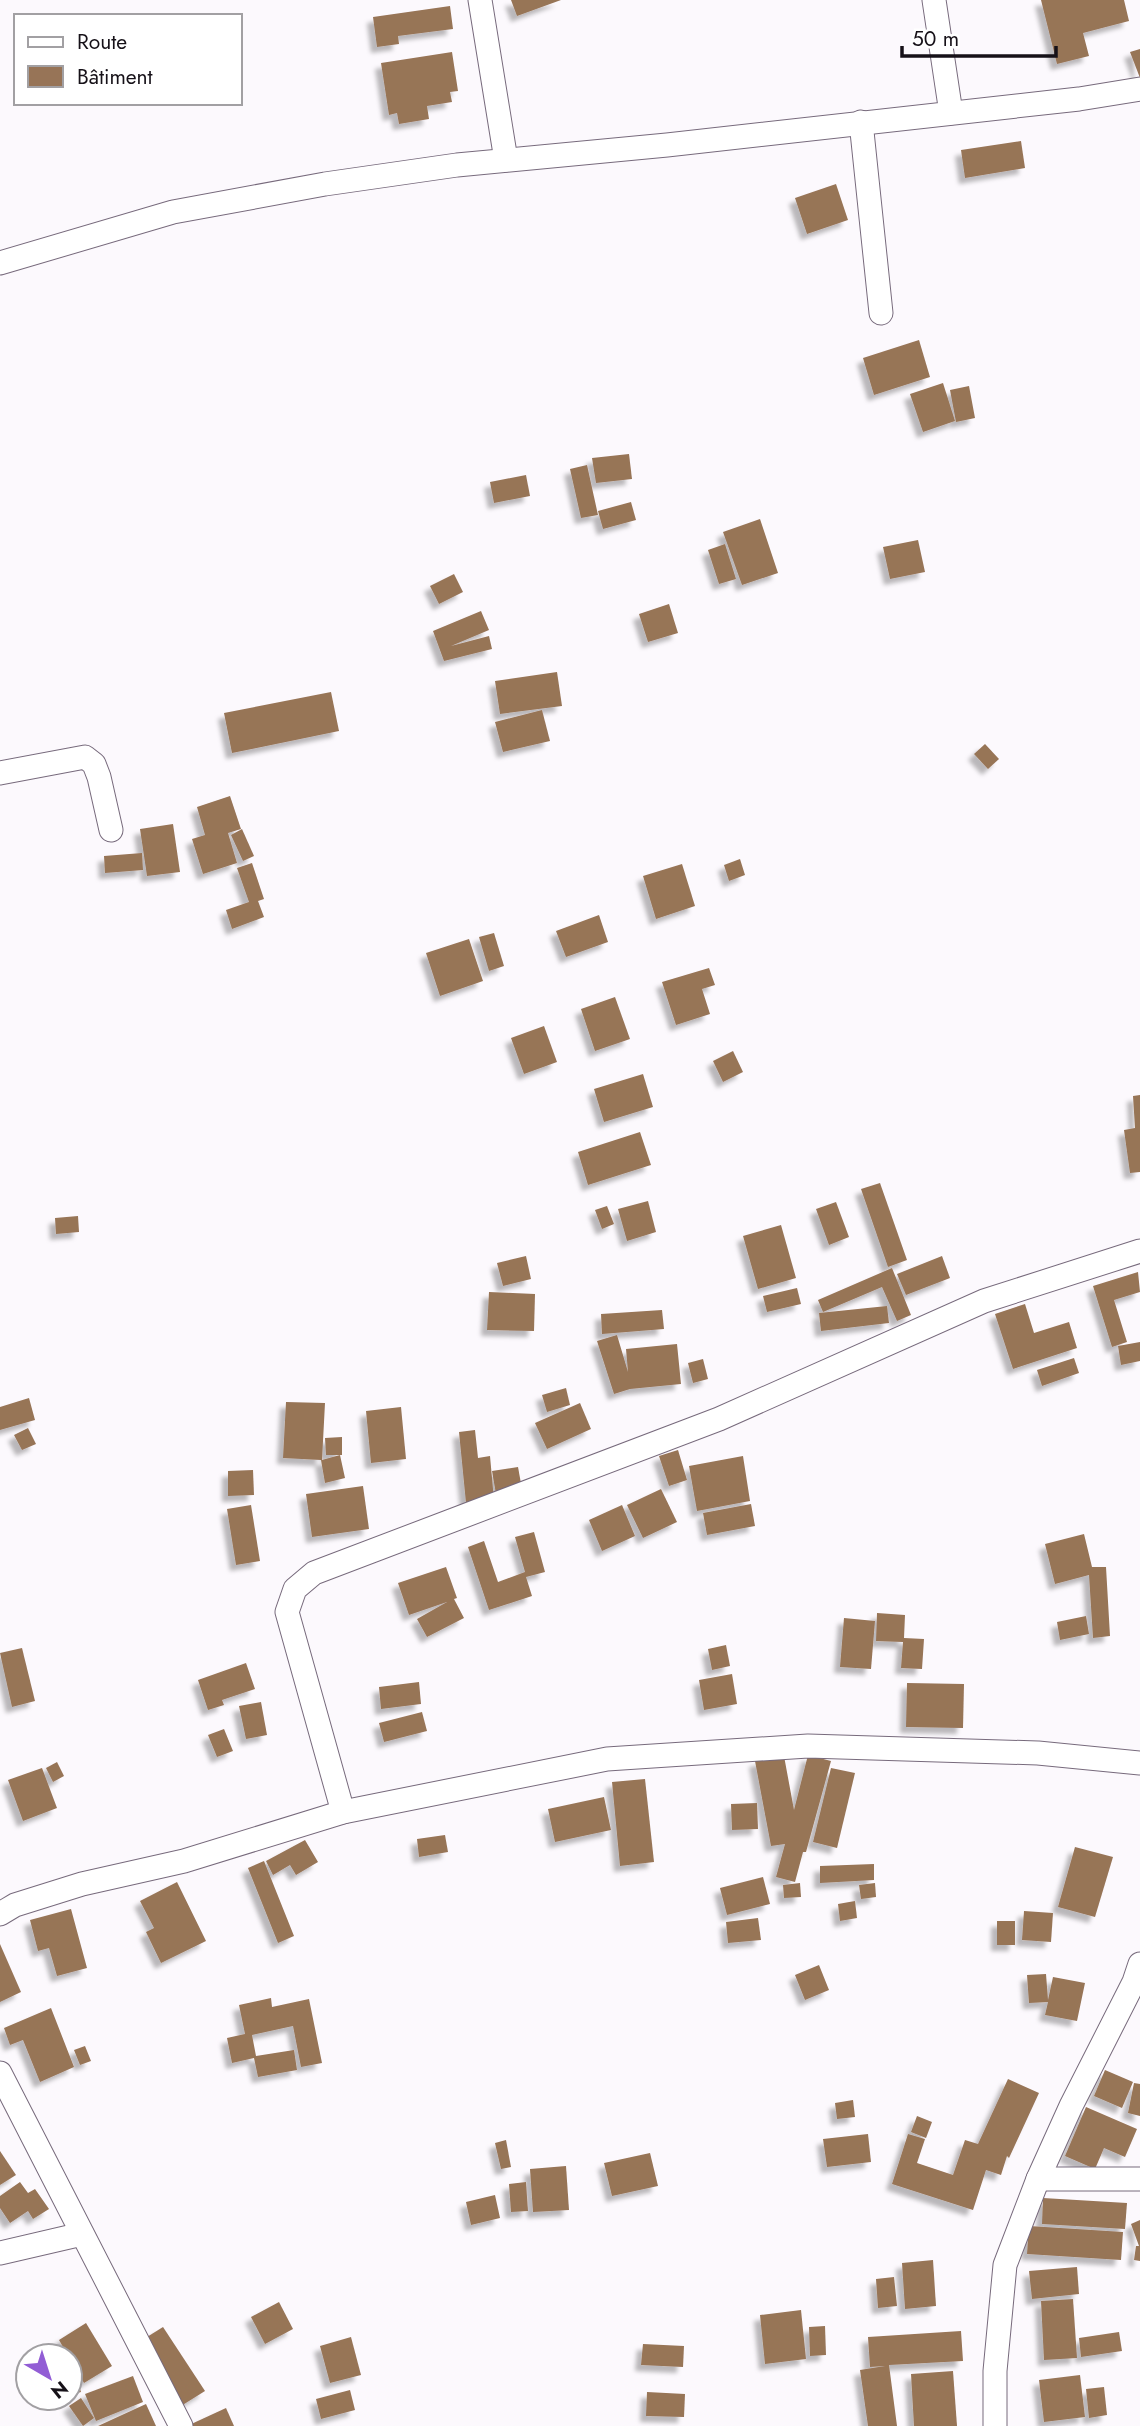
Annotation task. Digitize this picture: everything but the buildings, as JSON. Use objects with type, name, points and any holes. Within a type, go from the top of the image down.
[{"type":"street","points":[[480,0],[506,160]]},
{"type":"street","points":[[934,0],[951,113]]},
{"type":"street","points":[[0,263],[173,212],[325,184],[457,165],[667,145],[1140,89]]},
{"type":"street","points":[[860,122],[881,313]]},
{"type":"street","points":[[0,773],[85,757],[94,764],[99,777],[111,830]]},
{"type":"street","points":[[343,1812],[287,1612],[295,1589],[314,1573],[719,1419],[984,1301],[1140,1251]]},
{"type":"street","points":[[0,1914],[15,1905],[82,1884],[184,1861],[343,1812],[607,1759],[808,1746],[1038,1753],[1140,1763]]},
{"type":"street","points":[[995,2426],[995,2371],[1005,2265],[1038,2179],[1071,2106],[1134,1982],[1140,1964]]},
{"type":"street","points":[[0,2073],[181,2426]]},
{"type":"street","points":[[1038,2179],[1140,2179]]},
{"type":"street","points":[[0,2253],[82,2234]]}]
